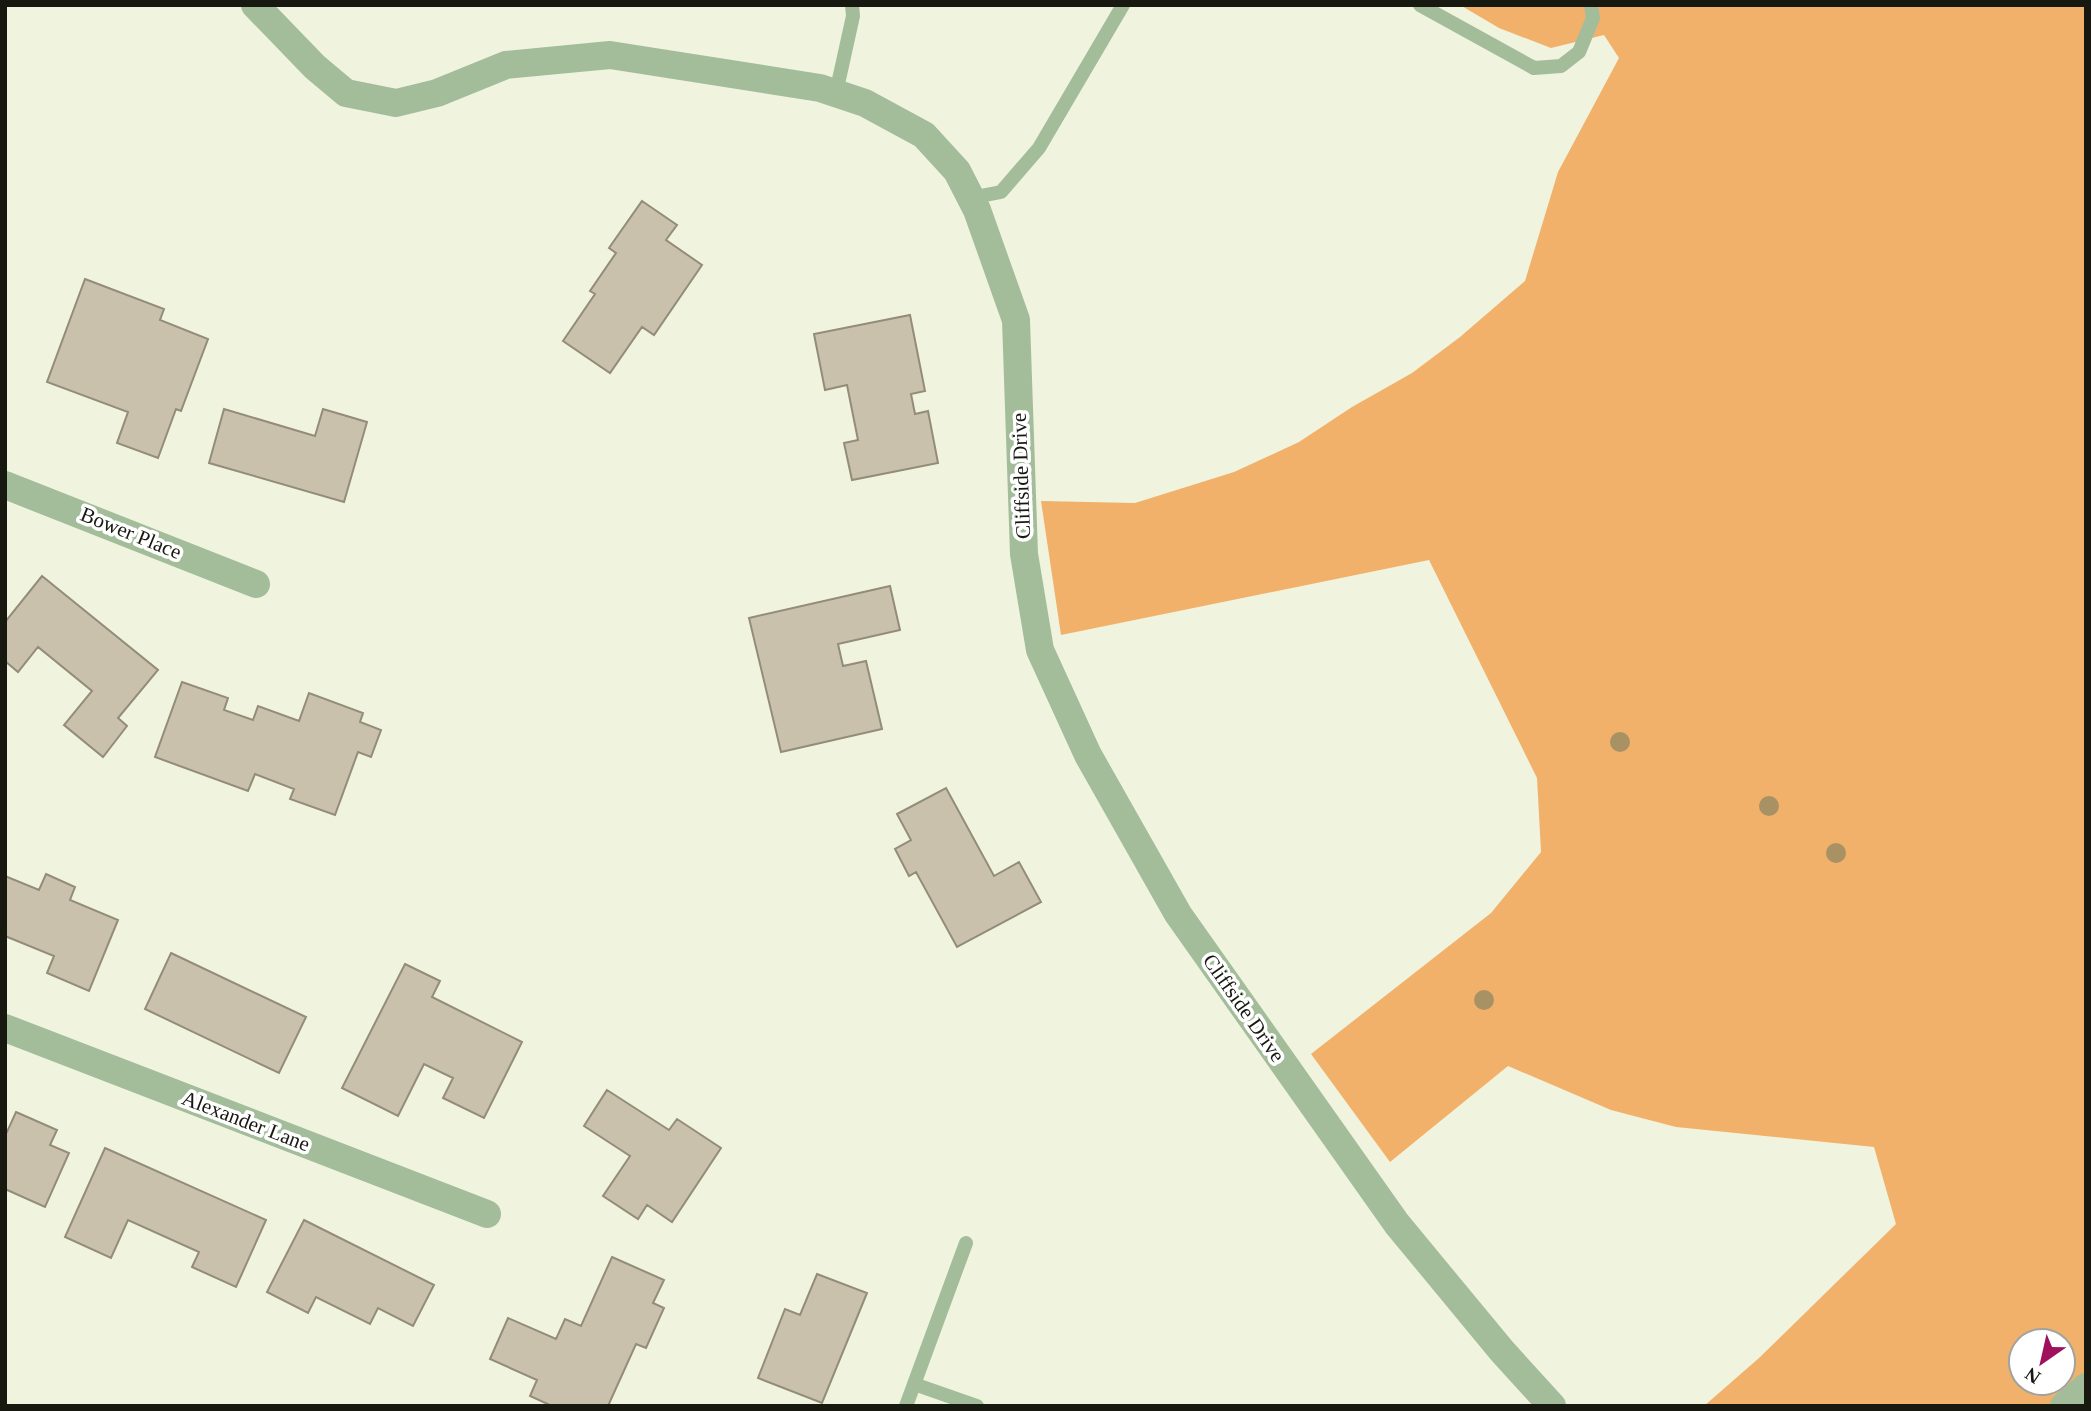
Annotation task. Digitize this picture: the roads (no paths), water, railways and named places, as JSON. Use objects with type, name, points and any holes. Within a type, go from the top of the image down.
[{"type":"street","name":"Cliffside Drive","points":[[255,5],[315,67],[346,93],[396,103],[437,93],[506,65],[610,55],[808,86],[836,93],[865,103],[924,135],[957,171],[970,198],[1016,320],[1024,554],[1041,650],[1088,755],[1178,914],[1397,1224],[1493,1341],[1552,1406]]},
{"type":"street","name":"Bower Place","points":[[5,485],[256,584]]},
{"type":"street","name":"Alexander Lane","points":[[5,1028],[487,1214]]},
{"type":"street","points":[[2064,1406],[2086,1387]]},
{"type":"lane","points":[[836,93],[853,16],[852,5]]},
{"type":"lane","points":[[970,198],[1001,192],[1039,148],[1123,5]]},
{"type":"lane","points":[[1420,5],[1534,68],[1561,66],[1579,52],[1593,18],[1591,5]]},
{"type":"lane","points":[[906,1406],[966,1243]]},
{"type":"lane","points":[[914,1384],[977,1406]]}]
